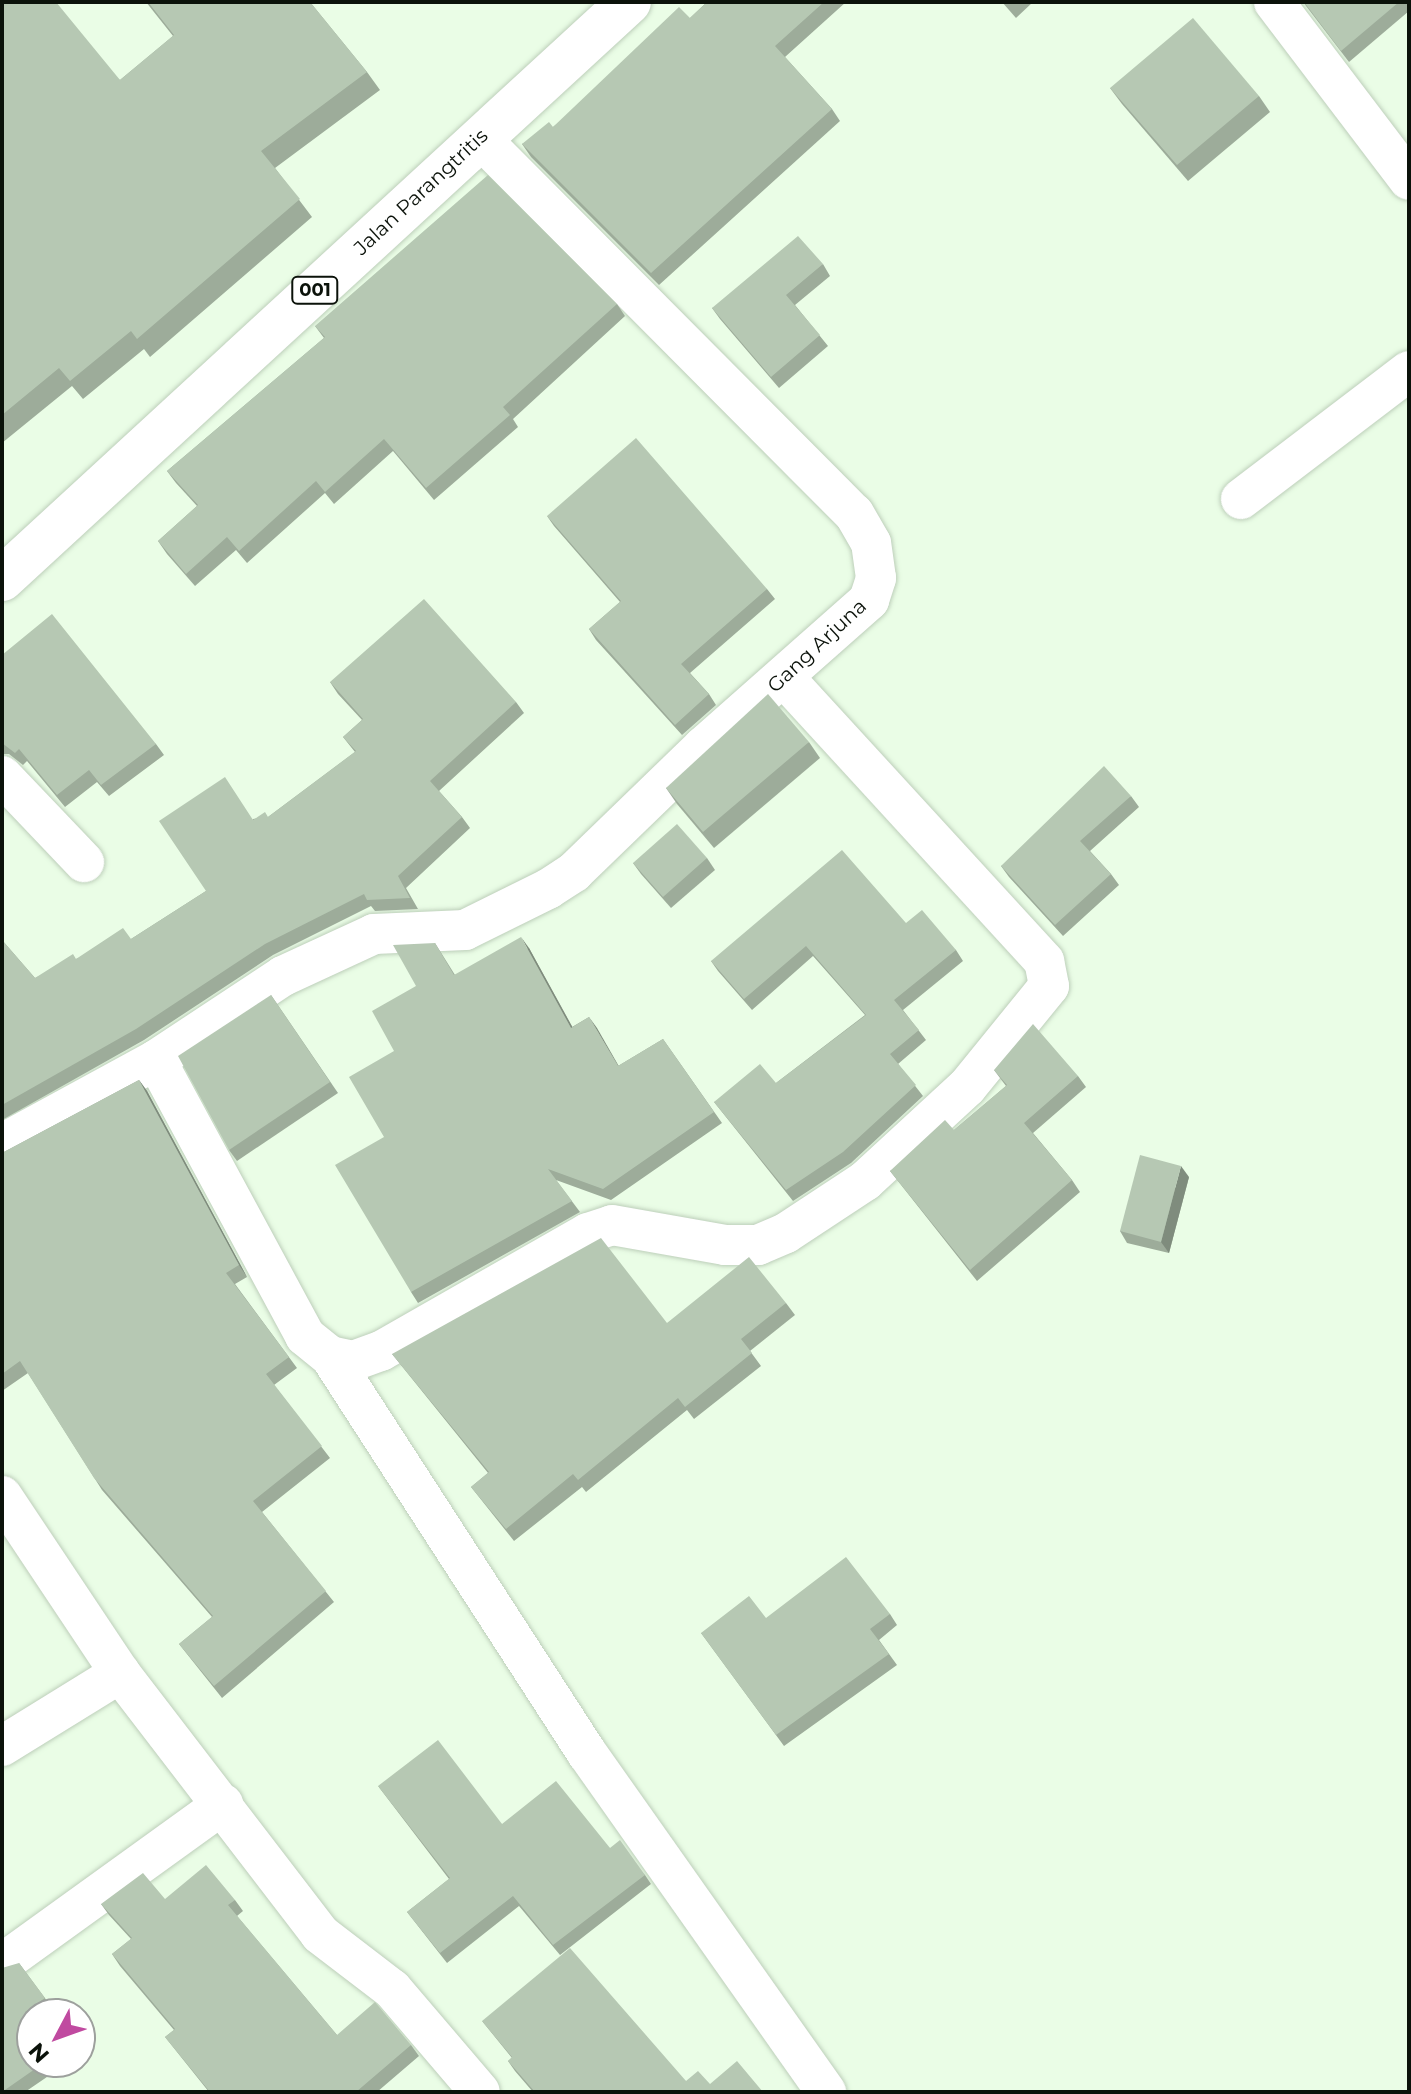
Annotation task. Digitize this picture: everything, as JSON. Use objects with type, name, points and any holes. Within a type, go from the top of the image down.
[{"type":"main road","name":"Jalan Parangtritis","points":[[2,579],[629,2]]},
{"type":"street","points":[[1274,2],[1409,180]]},
{"type":"street","name":"Gang Arjuna","points":[[156,1060],[283,976],[374,934],[465,930],[548,889],[574,872],[703,747],[785,678],[869,600],[876,578],[871,543],[854,514],[480,138]]},
{"type":"street","points":[[1241,499],[1409,371]]},
{"type":"street","points":[[330,1356],[353,1361],[381,1351],[588,1233],[612,1225],[725,1245],[758,1245],[786,1233],[865,1181],[967,1087],[1038,1004],[1049,986],[1044,961],[785,678]]},
{"type":"street","points":[[2,776],[84,862]]},
{"type":"street","points":[[2,1144],[156,1060],[305,1336],[330,1356],[587,1753],[826,2092]]},
{"type":"street","points":[[2,1496],[120,1673],[320,1934],[340,1954],[392,1989],[480,2092]]},
{"type":"street","points":[[2,1746],[120,1673]]},
{"type":"street","points":[[14,1955],[223,1804]]},
{"type":"building","points":[[2,2],[56,2],[120,80],[174,35],[148,2],[310,2],[367,72],[261,151],[300,199],[137,339],[131,331],[70,381],[59,368],[2,415]]},
{"type":"building","points":[[707,2],[824,2],[775,46],[832,109],[651,273],[522,144],[549,122],[553,127],[679,7],[690,18]]},
{"type":"building","points":[[1304,2],[1399,2],[1341,51]]},
{"type":"building","points":[[1193,18],[1259,96],[1177,165],[1110,88]]},
{"type":"building","points":[[488,175],[617,304],[503,407],[510,415],[426,488],[384,439],[325,492],[316,481],[239,551],[227,537],[186,574],[158,541],[198,505],[167,471],[325,337],[315,326]]},
{"type":"building","points":[[798,236],[823,264],[786,295],[820,335],[771,377],[712,308]]},
{"type":"building","points":[[636,438],[767,589],[681,664],[709,694],[675,725],[589,629],[621,601],[547,516]]},
{"type":"building","points":[[424,599],[516,702],[430,781],[462,817],[398,876],[410,898],[367,900],[364,894],[265,944],[136,1029],[2,1105],[2,940],[35,978],[73,954],[76,959],[123,928],[131,939],[206,891],[159,821],[225,777],[253,820],[265,812],[268,817],[356,751],[343,737],[363,719],[330,682]]},
{"type":"building","points":[[52,614],[156,744],[101,785],[89,770],[57,795],[19,749],[15,753],[2,743],[2,655]]},
{"type":"building","points":[[768,694],[809,742],[703,832],[666,788]]},
{"type":"building","points":[[1104,766],[1131,796],[1080,841],[1111,874],[1055,925],[1001,866]]},
{"type":"building","points":[[677,824],[707,858],[663,897],[633,863]]},
{"type":"building","points":[[842,850],[906,923],[922,910],[956,950],[894,1000],[919,1030],[890,1054],[916,1085],[843,1152],[786,1190],[714,1102],[760,1064],[776,1083],[866,1015],[806,946],[744,999],[711,961]]},
{"type":"building","points":[[521,937],[571,1028],[589,1017],[618,1066],[663,1039],[714,1112],[603,1189],[548,1169],[572,1201],[411,1292],[335,1165],[384,1137],[349,1077],[394,1051],[372,1011],[416,986],[393,945],[435,943],[454,975]]},
{"type":"building","points":[[271,995],[330,1082],[229,1150],[178,1056]]},
{"type":"building","points":[[1033,1024],[1078,1076],[1024,1123],[1072,1180],[970,1270],[890,1171],[945,1120],[954,1130],[1007,1085],[994,1070]]},
{"type":"building","points":[[139,1080],[239,1265],[226,1273],[289,1357],[266,1374],[322,1446],[253,1501],[326,1591],[214,1686],[179,1644],[213,1616],[94,1478],[20,1361],[2,1374],[2,1153]]},
{"type":"building","points":[[1140,1155],[1181,1166],[1161,1242],[1120,1231]]},
{"type":"building","points":[[601,1238],[667,1323],[749,1257],[786,1303],[741,1339],[752,1353],[685,1407],[678,1398],[578,1480],[573,1474],[506,1529],[471,1487],[489,1472],[392,1354]]},
{"type":"building","points":[[846,1557],[890,1614],[870,1629],[889,1654],[776,1735],[701,1633],[749,1596],[766,1618]]},
{"type":"building","points":[[438,1740],[502,1824],[556,1781],[610,1848],[620,1840],[645,1875],[553,1945],[513,1896],[440,1953],[407,1912],[450,1878],[378,1786]]},
{"type":"building","points":[[206,1865],[235,1900],[228,1905],[337,2035],[375,2002],[411,2045],[356,2092],[210,2092],[165,2037],[175,2029],[112,1954],[132,1938],[101,1904],[143,1873],[165,1899]]},
{"type":"building","points":[[570,1948],[686,2081],[698,2071],[710,2084],[737,2061],[763,2092],[535,2092],[508,2061],[512,2057],[482,2021]]},
{"type":"building","points":[[19,1963],[45,1998],[16,1998],[16,2078],[22,2078],[2,2092],[2,1968]]}]
